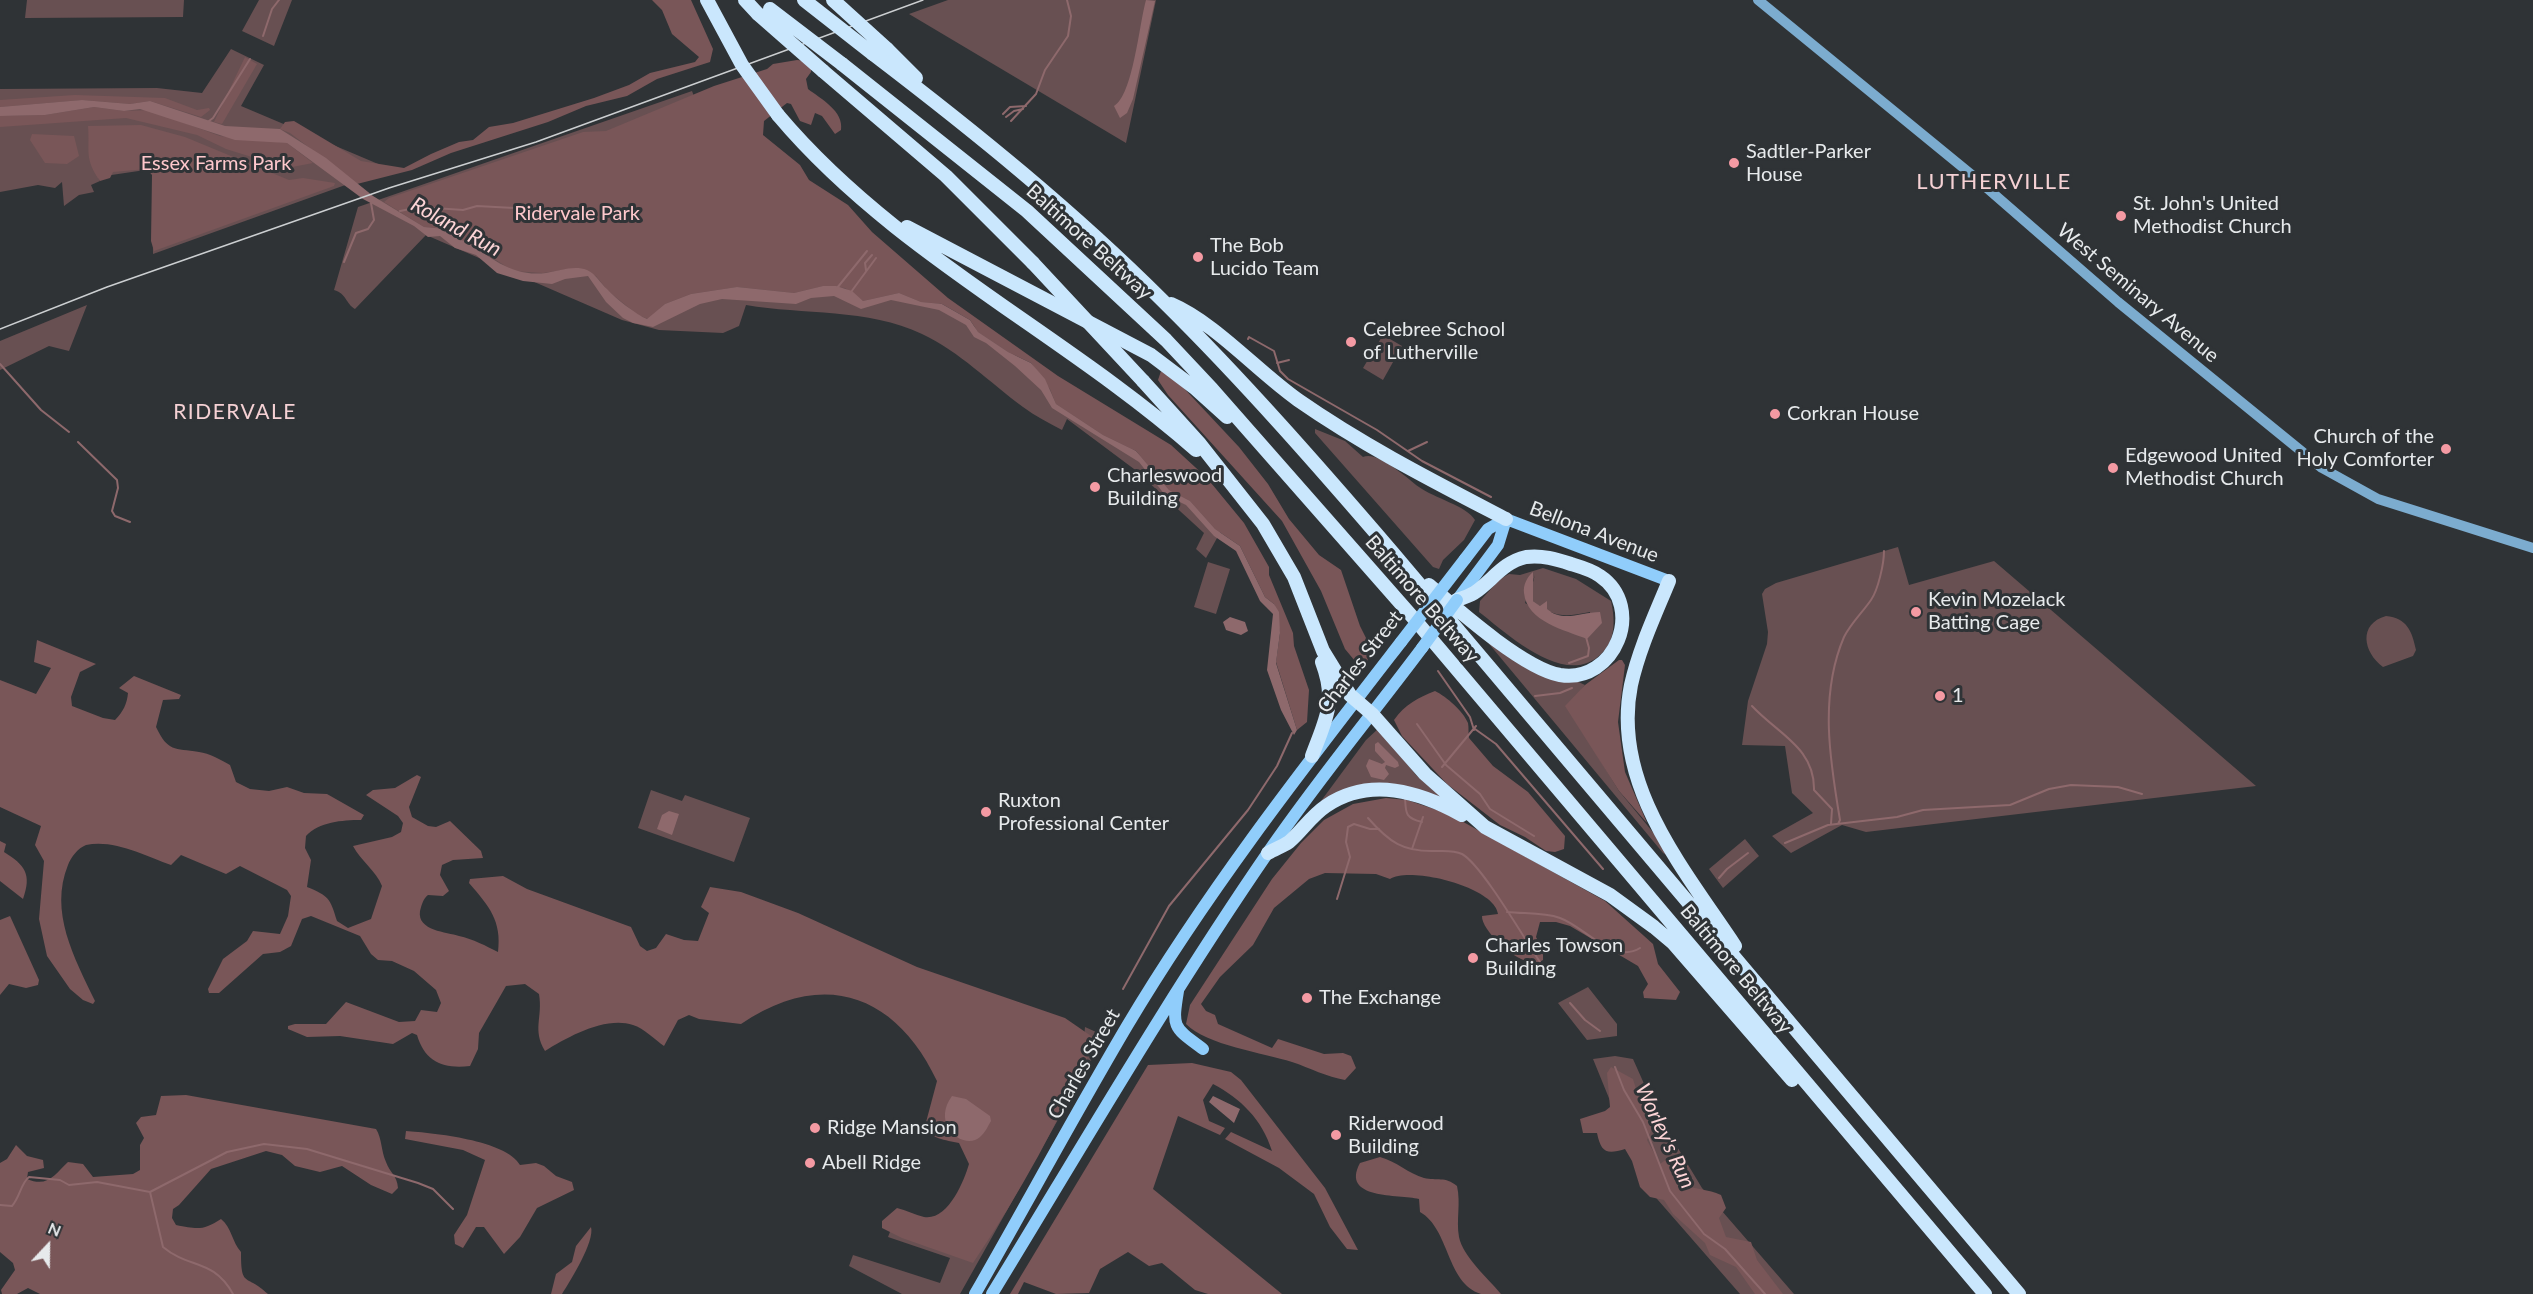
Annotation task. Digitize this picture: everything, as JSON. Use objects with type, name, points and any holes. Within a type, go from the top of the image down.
[{"type":"highway","points":[[707,0],[742,65],[804,147],[913,240],[1172,430],[1248,503]]},
{"type":"highway","points":[[746,0],[762,8],[824,70],[945,176],[1033,263],[1200,444],[1248,503],[1285,561],[1310,615],[1323,651],[1355,700],[1372,714],[1425,774],[1485,827]]},
{"type":"highway","name":"Baltimore Beltway","points":[[804,0],[956,117],[1046,193],[1163,300],[1290,435],[1393,553],[2019,1294]]},
{"type":"highway","points":[[833,0],[956,117]]},
{"type":"highway","name":"Baltimore Beltway","points":[[762,8],[842,64],[1027,211],[1166,340],[1272,455],[1416,621],[1985,1294]]},
{"type":"highway","points":[[855,192],[919,234],[1150,355],[1196,389],[1272,455]]},
{"type":"highway","points":[[1163,300],[1191,312],[1287,392],[1330,421],[1392,458],[1506,519]]},
{"type":"highway","points":[[1393,553],[1489,635],[1559,675],[1588,672],[1598,667],[1612,652],[1621,635],[1623,614],[1615,591],[1602,577],[1584,568],[1553,558],[1524,558],[1479,580],[1474,593],[1457,600]]},
{"type":"highway","points":[[1669,581],[1631,684],[1628,723],[1634,768],[1650,812],[1769,998]]},
{"type":"highway","points":[[1312,756],[1329,713],[1331,698],[1322,661],[1323,651]]},
{"type":"highway","points":[[1268,853],[1288,842],[1326,806],[1353,794],[1375,790],[1405,791],[1424,796],[1583,879],[1654,927],[1673,943],[1894,1196],[1912,1208]]},
{"type":"main road","name":"West Seminary Avenue","points":[[1758,0],[1972,175],[2118,302],[2313,462],[2344,483],[2378,499],[2533,548]]},
{"type":"main road","name":"Charles Street","points":[[975,1294],[1128,1025],[1222,880],[1312,756],[1465,558],[1488,529],[1506,519]]},
{"type":"main road","points":[[1479,580],[1498,545],[1506,519]]},
{"type":"main road","name":"Bellona Avenue","points":[[1506,519],[1669,581]]},
{"type":"main road","name":"Charles Street","points":[[992,1294],[1179,987],[1268,853],[1457,600]]},
{"type":"main road","points":[[1179,987],[1174,1013],[1178,1031],[1203,1049]]},
{"type":"green space","points":[[27,0],[184,0],[183,17],[25,18]]},
{"type":"green space","points":[[259,0],[292,0],[274,46],[242,31]]},
{"type":"green space","points":[[652,0],[691,0],[713,49],[710,62],[657,79],[627,96],[586,106],[548,122],[451,153],[412,170],[357,184],[290,133],[280,129],[285,122],[294,121],[361,161],[404,168],[459,142],[473,140],[489,127],[513,123],[594,98],[629,85],[650,73],[695,62],[699,57],[672,34],[662,10]]},
{"type":"green space","points":[[948,0],[1156,0],[1126,143],[909,14]]},
{"type":"green space","name":"Essex Farms Park","points":[[231,49],[264,65],[241,106],[390,169],[153,254],[152,169],[98,177],[100,181],[91,185],[94,192],[79,195],[64,206],[62,182],[55,188],[38,185],[0,192],[0,89],[157,88],[202,93]]},
{"type":"green space","points":[[245,57],[257,64],[222,124],[214,122]]},
{"type":"green space","name":"Ridervale Park","points":[[797,60],[806,61],[811,67],[811,72],[806,79],[808,89],[835,111],[841,123],[841,130],[835,134],[822,116],[815,113],[811,125],[800,121],[791,104],[787,103],[764,121],[763,135],[800,165],[809,180],[848,205],[872,232],[948,298],[1058,376],[1171,445],[1207,478],[1244,523],[1269,567],[1269,575],[1293,633],[1294,646],[1309,690],[1307,722],[1297,730],[1276,662],[1280,633],[1274,604],[1265,597],[1240,546],[1215,529],[1190,501],[1169,490],[1136,451],[1103,435],[1056,404],[1050,389],[1031,363],[1008,352],[978,332],[970,320],[942,304],[921,302],[899,293],[863,301],[845,288],[823,286],[794,293],[737,287],[691,294],[665,304],[648,319],[638,315],[608,291],[596,276],[569,269],[543,273],[513,271],[467,241],[460,240],[446,229],[424,227],[384,202],[389,198],[583,132],[606,131],[714,86],[767,69],[773,64]]},
{"type":"green space","name":"Ridervale Park","points":[[692,91],[718,162],[884,265],[1074,396],[1222,529],[1206,558],[1196,549],[1204,533],[1134,469],[1067,419],[1062,430],[1042,419],[1023,407],[949,349],[922,334],[901,326],[858,316],[746,305],[739,326],[723,333],[659,330],[622,320],[426,235],[355,309],[338,291],[334,290],[358,207]]},
{"type":"green space","points":[[75,95],[165,98],[197,110],[209,108],[210,110],[201,117],[150,101],[130,104],[82,100],[0,107],[0,100]]},
{"type":"green space","points":[[94,107],[124,111],[149,110],[220,136],[287,143],[313,163],[287,168],[226,149],[197,135],[126,118],[0,127],[0,116],[45,115]]},
{"type":"green space","points":[[141,125],[185,137],[289,180],[303,178],[335,183],[334,186],[154,251],[151,241],[152,175],[147,169],[113,172],[110,178],[100,181],[89,155],[88,126]]},
{"type":"green space","points":[[32,134],[74,136],[79,156],[67,164],[45,163],[30,140]]},
{"type":"green space","points":[[87,305],[69,351],[49,346],[0,370],[0,341]]},
{"type":"green space","points":[[1383,335],[1402,346],[1383,380],[1363,368]]},
{"type":"green space","points":[[1161,371],[1179,383],[1239,447],[1268,484],[1289,519],[1319,555],[1341,570],[1360,626],[1371,648],[1366,666],[1355,661],[1345,649],[1321,591],[1282,521],[1168,395],[1158,380]]},
{"type":"green space","points":[[1315,429],[1345,441],[1363,457],[1376,457],[1384,461],[1425,491],[1458,506],[1471,515],[1475,520],[1464,540],[1443,560],[1439,569],[1433,567],[1315,433]]},
{"type":"green space","points":[[1898,547],[1909,585],[1994,561],[2256,786],[1866,832],[1842,825],[1791,853],[1772,836],[1813,813],[1792,793],[1785,746],[1742,745],[1748,701],[1767,644],[1768,632],[1762,594],[1765,589],[1776,583]]},
{"type":"green space","points":[[1208,562],[1230,569],[1216,614],[1194,607]]},
{"type":"green space","points":[[1543,568],[1576,579],[1611,601],[1612,635],[1602,653],[1588,663],[1572,665],[1555,662],[1521,644],[1479,612],[1480,601],[1500,579],[1509,574],[1520,575]],"holes":[[[1535,575],[1531,589],[1533,601],[1547,611],[1560,615],[1590,612],[1587,639],[1525,603]]]},
{"type":"green space","points":[[2386,616],[2399,619],[2404,623],[2413,637],[2416,650],[2413,656],[2383,667],[2371,654],[2366,639],[2371,625]]},
{"type":"green space","points":[[1485,639],[1585,685],[1581,690],[1597,755],[1619,791],[1666,848],[1670,857],[1663,853]]},
{"type":"green space","points":[[37,640],[96,664],[80,672],[71,697],[72,706],[103,718],[115,720],[124,708],[128,693],[119,688],[134,676],[181,695],[179,699],[163,700],[156,727],[168,745],[207,754],[223,761],[230,765],[236,782],[250,789],[269,791],[287,787],[304,793],[327,794],[364,815],[361,820],[339,821],[324,825],[306,836],[305,848],[311,860],[307,887],[328,899],[337,921],[348,928],[371,919],[382,886],[353,846],[392,837],[401,832],[403,823],[398,816],[366,795],[373,790],[395,788],[417,775],[421,777],[409,807],[412,817],[428,826],[436,827],[450,821],[481,851],[483,858],[453,860],[442,865],[440,875],[449,891],[443,896],[428,895],[420,911],[423,923],[434,930],[469,939],[498,952],[496,923],[483,899],[469,883],[470,879],[503,876],[527,889],[631,927],[640,946],[647,951],[656,948],[666,934],[684,940],[698,941],[709,913],[701,907],[710,887],[741,892],[798,913],[917,967],[1065,1018],[1094,1038],[1094,1043],[1038,1156],[973,1263],[902,1238],[882,1228],[882,1221],[897,1208],[924,1217],[933,1217],[940,1213],[954,1198],[969,1164],[959,1143],[930,1134],[925,1126],[937,1081],[920,1051],[901,1028],[879,1010],[854,999],[828,994],[800,997],[771,1007],[741,1024],[699,1019],[689,1015],[678,1020],[664,1046],[633,1025],[611,1023],[587,1029],[545,1051],[538,1030],[539,994],[525,984],[506,986],[479,1033],[478,1049],[470,1066],[443,1065],[425,1052],[417,1035],[412,1033],[393,1044],[340,1036],[307,1037],[288,1029],[288,1026],[295,1024],[326,1024],[346,1002],[399,1022],[415,1021],[421,1010],[437,1012],[441,1003],[436,990],[414,971],[392,961],[378,960],[371,954],[360,936],[311,916],[302,919],[291,946],[280,952],[263,954],[219,993],[209,993],[208,989],[223,959],[247,941],[253,931],[280,934],[288,916],[291,896],[287,890],[240,866],[226,874],[181,855],[171,865],[130,849],[97,844],[83,846],[71,859],[63,883],[61,900],[66,934],[95,1001],[93,1004],[83,1000],[70,989],[47,956],[39,919],[44,861],[35,845],[41,826],[0,807],[0,680],[36,694],[51,668],[34,662]]},
{"type":"green space","points":[[1622,660],[1625,665],[1618,722],[1625,772],[1647,823],[1619,791],[1565,706],[1585,685]]},
{"type":"green space","points":[[1435,691],[1459,709],[1468,723],[1469,738],[1493,766],[1528,792],[1565,836],[1564,849],[1555,852],[1546,851],[1525,837],[1500,825],[1447,784],[1402,736],[1394,720],[1412,702]]},
{"type":"green space","points":[[1379,728],[1416,775],[1447,801],[1420,790],[1323,803],[1321,801],[1366,740]]},
{"type":"green space","points":[[651,790],[682,801],[685,795],[750,818],[734,862],[638,828]]},
{"type":"green space","points":[[1386,798],[1407,800],[1449,814],[1605,901],[1653,944],[1658,964],[1680,992],[1676,1000],[1644,998],[1643,992],[1648,984],[1638,966],[1570,926],[1556,922],[1540,922],[1536,937],[1543,950],[1543,960],[1525,961],[1515,956],[1496,940],[1484,923],[1482,916],[1498,914],[1493,904],[1483,895],[1468,888],[1432,877],[1415,875],[1390,879],[1376,874],[1325,873],[1309,879],[1274,908],[1253,945],[1220,977],[1201,1004],[1206,1011],[1215,1015],[1218,1024],[1272,1048],[1278,1039],[1324,1054],[1343,1053],[1351,1056],[1356,1068],[1345,1080],[1292,1062],[1221,1043],[1207,1038],[1186,1024],[1190,1005],[1272,879],[1301,843],[1324,820],[1353,804]]},
{"type":"green space","points":[[1745,839],[1759,856],[1723,888],[1709,869]]},
{"type":"green space","points":[[0,841],[6,844],[4,852],[17,861],[25,871],[27,883],[23,899],[0,881]]},
{"type":"green space","points":[[10,916],[39,980],[38,985],[26,988],[9,984],[0,995],[0,920]]},
{"type":"green space","points":[[1588,987],[1617,1024],[1617,1036],[1587,1040],[1558,1003]]},
{"type":"green space","points":[[1085,1027],[1105,1036],[960,1294],[902,1294],[849,1266],[853,1255],[940,1283],[950,1258],[888,1237],[893,1224],[959,1231],[1083,1048]]},
{"type":"green space","points":[[1615,1056],[1633,1059],[1658,1115],[1702,1188],[1794,1294],[1740,1294],[1644,1184],[1593,1059]]},
{"type":"green space","points":[[1192,1063],[1231,1072],[1241,1080],[1325,1188],[1358,1250],[1347,1249],[1330,1227],[1314,1194],[1279,1168],[1225,1139],[1231,1132],[1272,1151],[1262,1129],[1249,1111],[1233,1096],[1213,1084],[1203,1100],[1209,1121],[1225,1128],[1220,1135],[1178,1116],[1153,1189],[1282,1294],[1208,1294],[1195,1290],[1162,1263],[1149,1266],[1128,1252],[1100,1269],[1089,1293],[1056,1294],[1024,1282],[1018,1294],[1010,1294],[1148,1065]]},
{"type":"green space","points":[[1611,1067],[1633,1079],[1639,1099],[1657,1116],[1647,1140],[1660,1164],[1671,1156],[1684,1157],[1689,1169],[1679,1178],[1683,1184],[1721,1195],[1726,1208],[1719,1218],[1726,1237],[1751,1242],[1757,1260],[1783,1294],[1755,1294],[1736,1267],[1710,1255],[1705,1243],[1673,1214],[1664,1200],[1650,1197],[1640,1187],[1632,1161],[1625,1149],[1609,1152],[1600,1144],[1597,1133],[1583,1133],[1580,1119],[1605,1111],[1610,1107],[1607,1073]]},
{"type":"green space","points":[[186,1095],[376,1129],[384,1158],[398,1188],[392,1194],[371,1185],[342,1166],[320,1172],[295,1166],[282,1155],[266,1151],[211,1169],[173,1209],[172,1218],[176,1225],[195,1228],[209,1226],[221,1219],[228,1227],[241,1252],[244,1276],[268,1294],[40,1294],[28,1288],[17,1294],[2,1294],[1,1290],[15,1270],[13,1263],[0,1252],[0,1163],[7,1159],[16,1145],[27,1156],[43,1160],[44,1168],[28,1172],[27,1179],[34,1181],[46,1181],[68,1162],[83,1164],[93,1177],[133,1174],[140,1170],[140,1145],[144,1138],[136,1123],[141,1117],[156,1115],[161,1096]]},
{"type":"green space","points":[[406,1131],[468,1139],[500,1149],[512,1156],[520,1165],[536,1163],[544,1166],[556,1176],[572,1182],[574,1190],[537,1208],[520,1237],[504,1254],[484,1227],[476,1227],[463,1248],[455,1244],[454,1235],[467,1215],[485,1160],[463,1150],[405,1139]]},
{"type":"green space","points":[[1380,1157],[1418,1176],[1445,1180],[1457,1186],[1458,1230],[1461,1245],[1501,1294],[1481,1294],[1461,1279],[1437,1230],[1420,1212],[1419,1199],[1374,1193],[1358,1184],[1356,1175],[1360,1163]]},
{"type":"green space","points":[[591,1227],[586,1251],[571,1280],[562,1294],[551,1294],[556,1274],[572,1262],[576,1246]]},
{"type":"shaded area","points":[[1146,0],[1155,1],[1133,99],[1127,113],[1120,118],[1114,106],[1121,99],[1131,74]]},
{"type":"shaded area","name":"Roland Run","points":[[82,100],[130,104],[150,101],[225,126],[280,129],[326,158],[373,196],[424,227],[446,229],[460,240],[467,241],[503,265],[523,272],[534,274],[572,268],[587,270],[621,301],[647,319],[665,304],[691,294],[737,287],[794,293],[823,286],[836,286],[852,291],[863,301],[899,293],[921,302],[942,304],[970,320],[978,332],[1008,352],[1031,363],[1045,379],[1056,404],[1103,435],[1136,451],[1169,490],[1190,501],[1215,529],[1240,546],[1265,597],[1274,604],[1279,612],[1280,633],[1276,663],[1297,730],[1294,735],[1281,710],[1267,670],[1273,614],[1260,601],[1236,551],[1214,536],[1186,505],[1165,495],[1139,462],[1052,408],[1041,390],[1015,366],[986,343],[974,337],[966,325],[939,310],[891,300],[861,309],[834,296],[811,298],[796,304],[722,299],[700,304],[653,327],[633,323],[623,318],[606,302],[588,276],[565,279],[552,284],[523,281],[497,273],[476,255],[455,248],[440,236],[428,237],[414,226],[363,199],[287,143],[235,140],[140,109],[124,111],[94,107],[45,115],[0,116],[0,107]]},
{"type":"shaded area","points":[[1533,572],[1533,601],[1540,606],[1547,601],[1547,609],[1566,616],[1600,612],[1602,623],[1587,639],[1548,624],[1532,611],[1527,603],[1524,590],[1526,581]]},
{"type":"shaded area","points":[[1230,617],[1245,622],[1248,631],[1241,635],[1226,630],[1223,622]]},
{"type":"shaded area","points":[[1378,742],[1398,762],[1399,766],[1395,768],[1386,765],[1385,768],[1389,774],[1384,780],[1371,777],[1366,766],[1369,759],[1382,764],[1385,762],[1375,751],[1375,744]]},
{"type":"shaded area","points":[[669,811],[679,814],[672,835],[657,829],[662,815]]},
{"type":"shaded area","points":[[952,1096],[966,1099],[990,1116],[991,1121],[980,1137],[966,1141],[952,1133],[947,1126],[946,1107]]},
{"type":"shaded area","points":[[1213,1096],[1240,1109],[1234,1123],[1209,1102]]},
{"type":"waterway","points":[[263,36],[272,9],[279,0]]},
{"type":"waterway","name":"Roland Run","points":[[1011,121],[1036,94],[1045,70],[1068,36],[1071,16],[1067,0]]},
{"type":"waterway","points":[[209,121],[250,59]]},
{"type":"waterway","points":[[1003,114],[1010,107],[1026,106]]},
{"type":"waterway","points":[[1006,117],[1014,111],[1023,109]]},
{"type":"waterway","points":[[344,262],[356,233],[368,229],[374,220],[371,203]]},
{"type":"waterway","points":[[400,211],[420,207],[463,210],[477,206],[533,209],[538,215],[557,217]]},
{"type":"waterway","points":[[837,288],[867,251]]},
{"type":"waterway","points":[[866,270],[865,263],[872,255]]},
{"type":"waterway","name":"Roland Run","points":[[851,292],[876,258]]},
{"type":"waterway","points":[[1248,339],[1249,337],[1274,351],[1280,371],[1288,379],[1377,430],[1422,461],[1491,497]]},
{"type":"waterway","points":[[1277,363],[1289,360]]},
{"type":"waterway","points":[[0,364],[41,410],[69,432]]},
{"type":"waterway","points":[[78,442],[117,480],[118,488],[112,511],[115,516],[130,522]]},
{"type":"waterway","points":[[1408,451],[1427,442]]},
{"type":"waterway","points":[[1838,824],[1840,820],[1830,751],[1831,682],[1844,637],[1876,590],[1882,570],[1884,551]]},
{"type":"waterway","points":[[1569,663],[1588,656],[1589,648],[1586,637]]},
{"type":"waterway","points":[[1438,671],[1470,717],[1474,730]]},
{"type":"waterway","points":[[1535,696],[1560,693],[1572,688]]},
{"type":"waterway","points":[[1752,706],[1802,752],[1813,775],[1814,790],[1832,809],[1831,824]]},
{"type":"waterway","points":[[1417,724],[1446,765],[1480,794],[1490,809],[1534,836]]},
{"type":"waterway","points":[[1442,767],[1476,726]]},
{"type":"waterway","points":[[1475,729],[1496,744],[1603,869]]},
{"type":"waterway","points":[[1123,989],[1169,906],[1248,810],[1277,766],[1292,733]]},
{"type":"waterway","points":[[1785,843],[1828,825],[1897,817],[1923,810],[2010,805],[2049,789],[2071,785],[2118,787],[2142,794]]},
{"type":"waterway","points":[[1405,797],[1407,814],[1412,819],[1422,822]]},
{"type":"waterway","points":[[1412,849],[1423,817]]},
{"type":"waterway","name":"Worley's Run","points":[[1368,818],[1397,844],[1414,850],[1449,851],[1462,854],[1481,872],[1492,887],[1540,962]]},
{"type":"waterway","points":[[1337,899],[1350,857],[1346,842],[1348,827],[1354,824],[1379,829]]},
{"type":"waterway","points":[[1719,878],[1748,853]]},
{"type":"waterway","points":[[1507,912],[1541,914],[1560,918],[1619,952],[1630,952],[1640,948]]},
{"type":"waterway","name":"Worley's Run","points":[[1570,1003],[1585,1020],[1600,1031]]},
{"type":"waterway","name":"Worley's Run","points":[[1615,1067],[1624,1090],[1643,1122],[1670,1191],[1704,1234],[1725,1249],[1765,1294]]},
{"type":"waterway","points":[[0,1205],[12,1206],[29,1177],[60,1180],[69,1185],[97,1182],[150,1192],[227,1152],[264,1144],[307,1149],[418,1183],[433,1189],[453,1209]]},
{"type":"waterway","points":[[150,1192],[163,1247],[182,1259],[209,1269],[225,1283],[233,1294]]},
{"type":"tram line","points":[[0,329],[107,287],[389,188],[536,142],[923,0]]},
{"type":"place","name":"Sadtler-Parker House","points":[[1734,163]]},
{"type":"place","name":"St. John's United Methodist Church","points":[[2121,216]]},
{"type":"place","name":"The Bob Lucido Team","points":[[1198,257]]},
{"type":"place","name":"Celebree School of Lutherville","points":[[1351,342]]},
{"type":"place","name":"Corkran House","points":[[1775,414]]},
{"type":"place","name":"Church of the Holy Comforter","points":[[2446,449]]},
{"type":"place","name":"Edgewood United Methodist Church","points":[[2113,468]]},
{"type":"place","name":"Charleswood Building","points":[[1095,487]]},
{"type":"place","name":"Kevin Mozelack Batting Cage","points":[[1916,612]]},
{"type":"place","name":"1","points":[[1940,696]]},
{"type":"place","name":"Ruxton Professional Center","points":[[986,812]]},
{"type":"place","name":"Charles Towson Building","points":[[1473,958]]},
{"type":"place","name":"The Exchange","points":[[1307,998]]},
{"type":"place","name":"Ridge Mansion","points":[[815,1128]]},
{"type":"place","name":"Riderwood Building","points":[[1336,1135]]},
{"type":"place","name":"Abell Ridge","points":[[810,1163]]},
{"type":"district","name":"LUTHERVILLE","points":[[1994,182]]},
{"type":"district","name":"RIDERVALE","points":[[235,412]]}]
